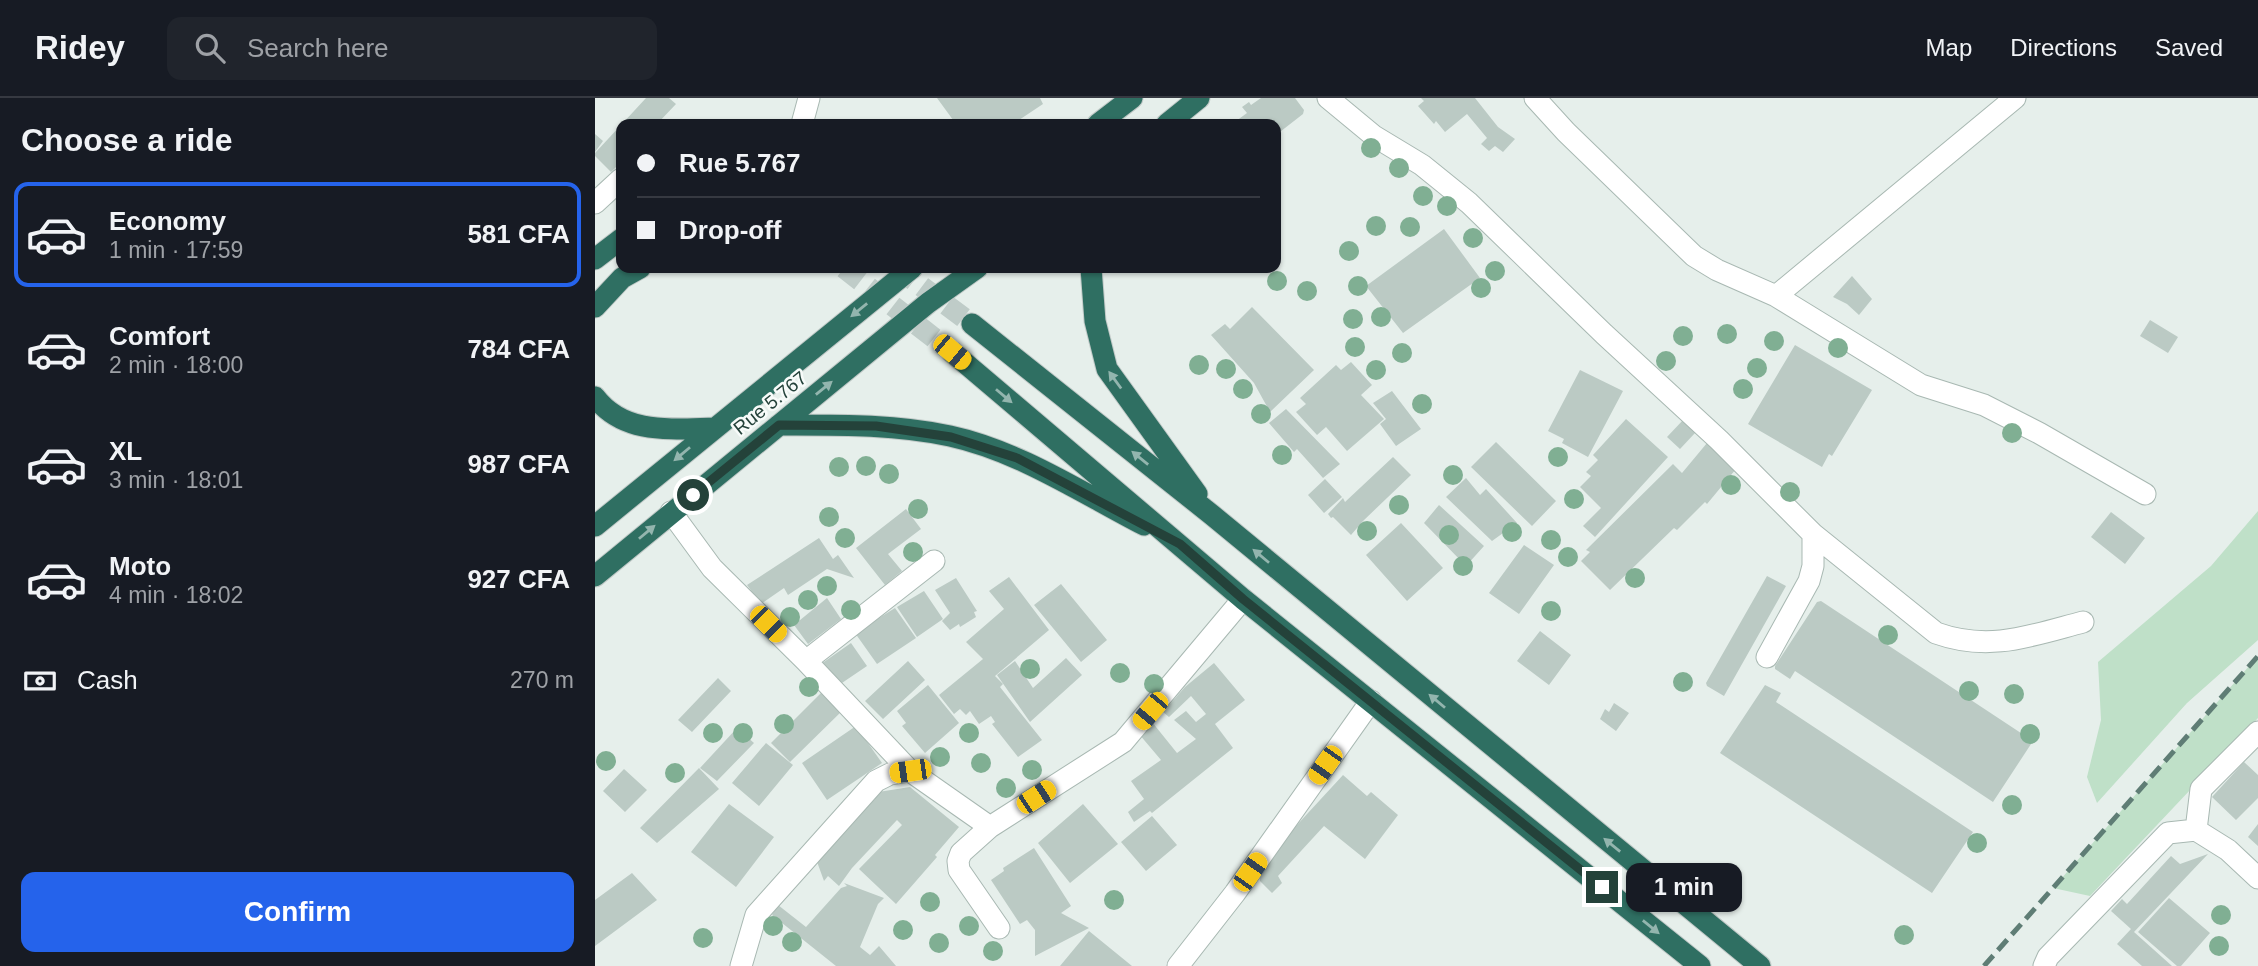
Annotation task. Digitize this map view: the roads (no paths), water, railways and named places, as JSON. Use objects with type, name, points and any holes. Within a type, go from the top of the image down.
[{"type":"highway","points":[[1105,119],[1132,98]]},
{"type":"highway","points":[[1173,119],[1199,98]]},
{"type":"highway","points":[[595,258],[616,243]]},
{"type":"highway","points":[[595,307],[622,278],[632,273]]},
{"type":"highway","points":[[595,526],[906,273]]},
{"type":"highway","name":"Rue 5.767","points":[[595,576],[928,303],[970,273]]},
{"type":"highway","points":[[1091,273],[1095,321],[1107,369],[1212,515]]},
{"type":"highway","points":[[972,324],[1212,515],[1760,966]]},
{"type":"highway","points":[[952,352],[1243,599],[1700,966]]},
{"type":"highway","points":[[595,397],[623,422],[663,429],[713,428]]},
{"type":"highway","points":[[779,425],[876,426],[951,437],[1017,458],[1180,544]]},
{"type":"street","points":[[803,119],[809,98]]},
{"type":"street","points":[[1328,98],[1374,136],[1422,165],[1469,203],[1604,334],[1719,440],[1813,534],[1935,633],[1956,640],[1980,643],[2013,640],[2083,622]]},
{"type":"street","points":[[1535,98],[1566,132],[1694,256],[1717,270],[1776,296],[1921,385],[1984,405],[2039,433],[2145,494]]},
{"type":"street","points":[[1776,296],[2015,98]]},
{"type":"street","points":[[595,203],[616,184]]},
{"type":"street","points":[[671,512],[712,568],[806,661],[910,771],[990,827]]},
{"type":"street","points":[[1767,657],[1809,581],[1813,534]]},
{"type":"street","points":[[806,661],[934,561]]},
{"type":"street","points":[[999,928],[959,870],[961,853],[990,827],[1123,742],[1243,599]]},
{"type":"street","points":[[1178,966],[1235,893],[1371,701]]},
{"type":"street","points":[[2196,830],[2201,789],[2258,732]]},
{"type":"street","points":[[741,966],[756,915],[876,780],[890,774],[910,771]]},
{"type":"street","points":[[2044,966],[2048,957],[2168,833],[2196,830],[2228,850],[2258,878]]},
{"type":"tunnel","points":[[850,273],[952,352]]},
{"type":"tunnel","points":[[904,273],[972,324]]},
{"type":"railway","points":[[1984,966],[2258,656]]}]
